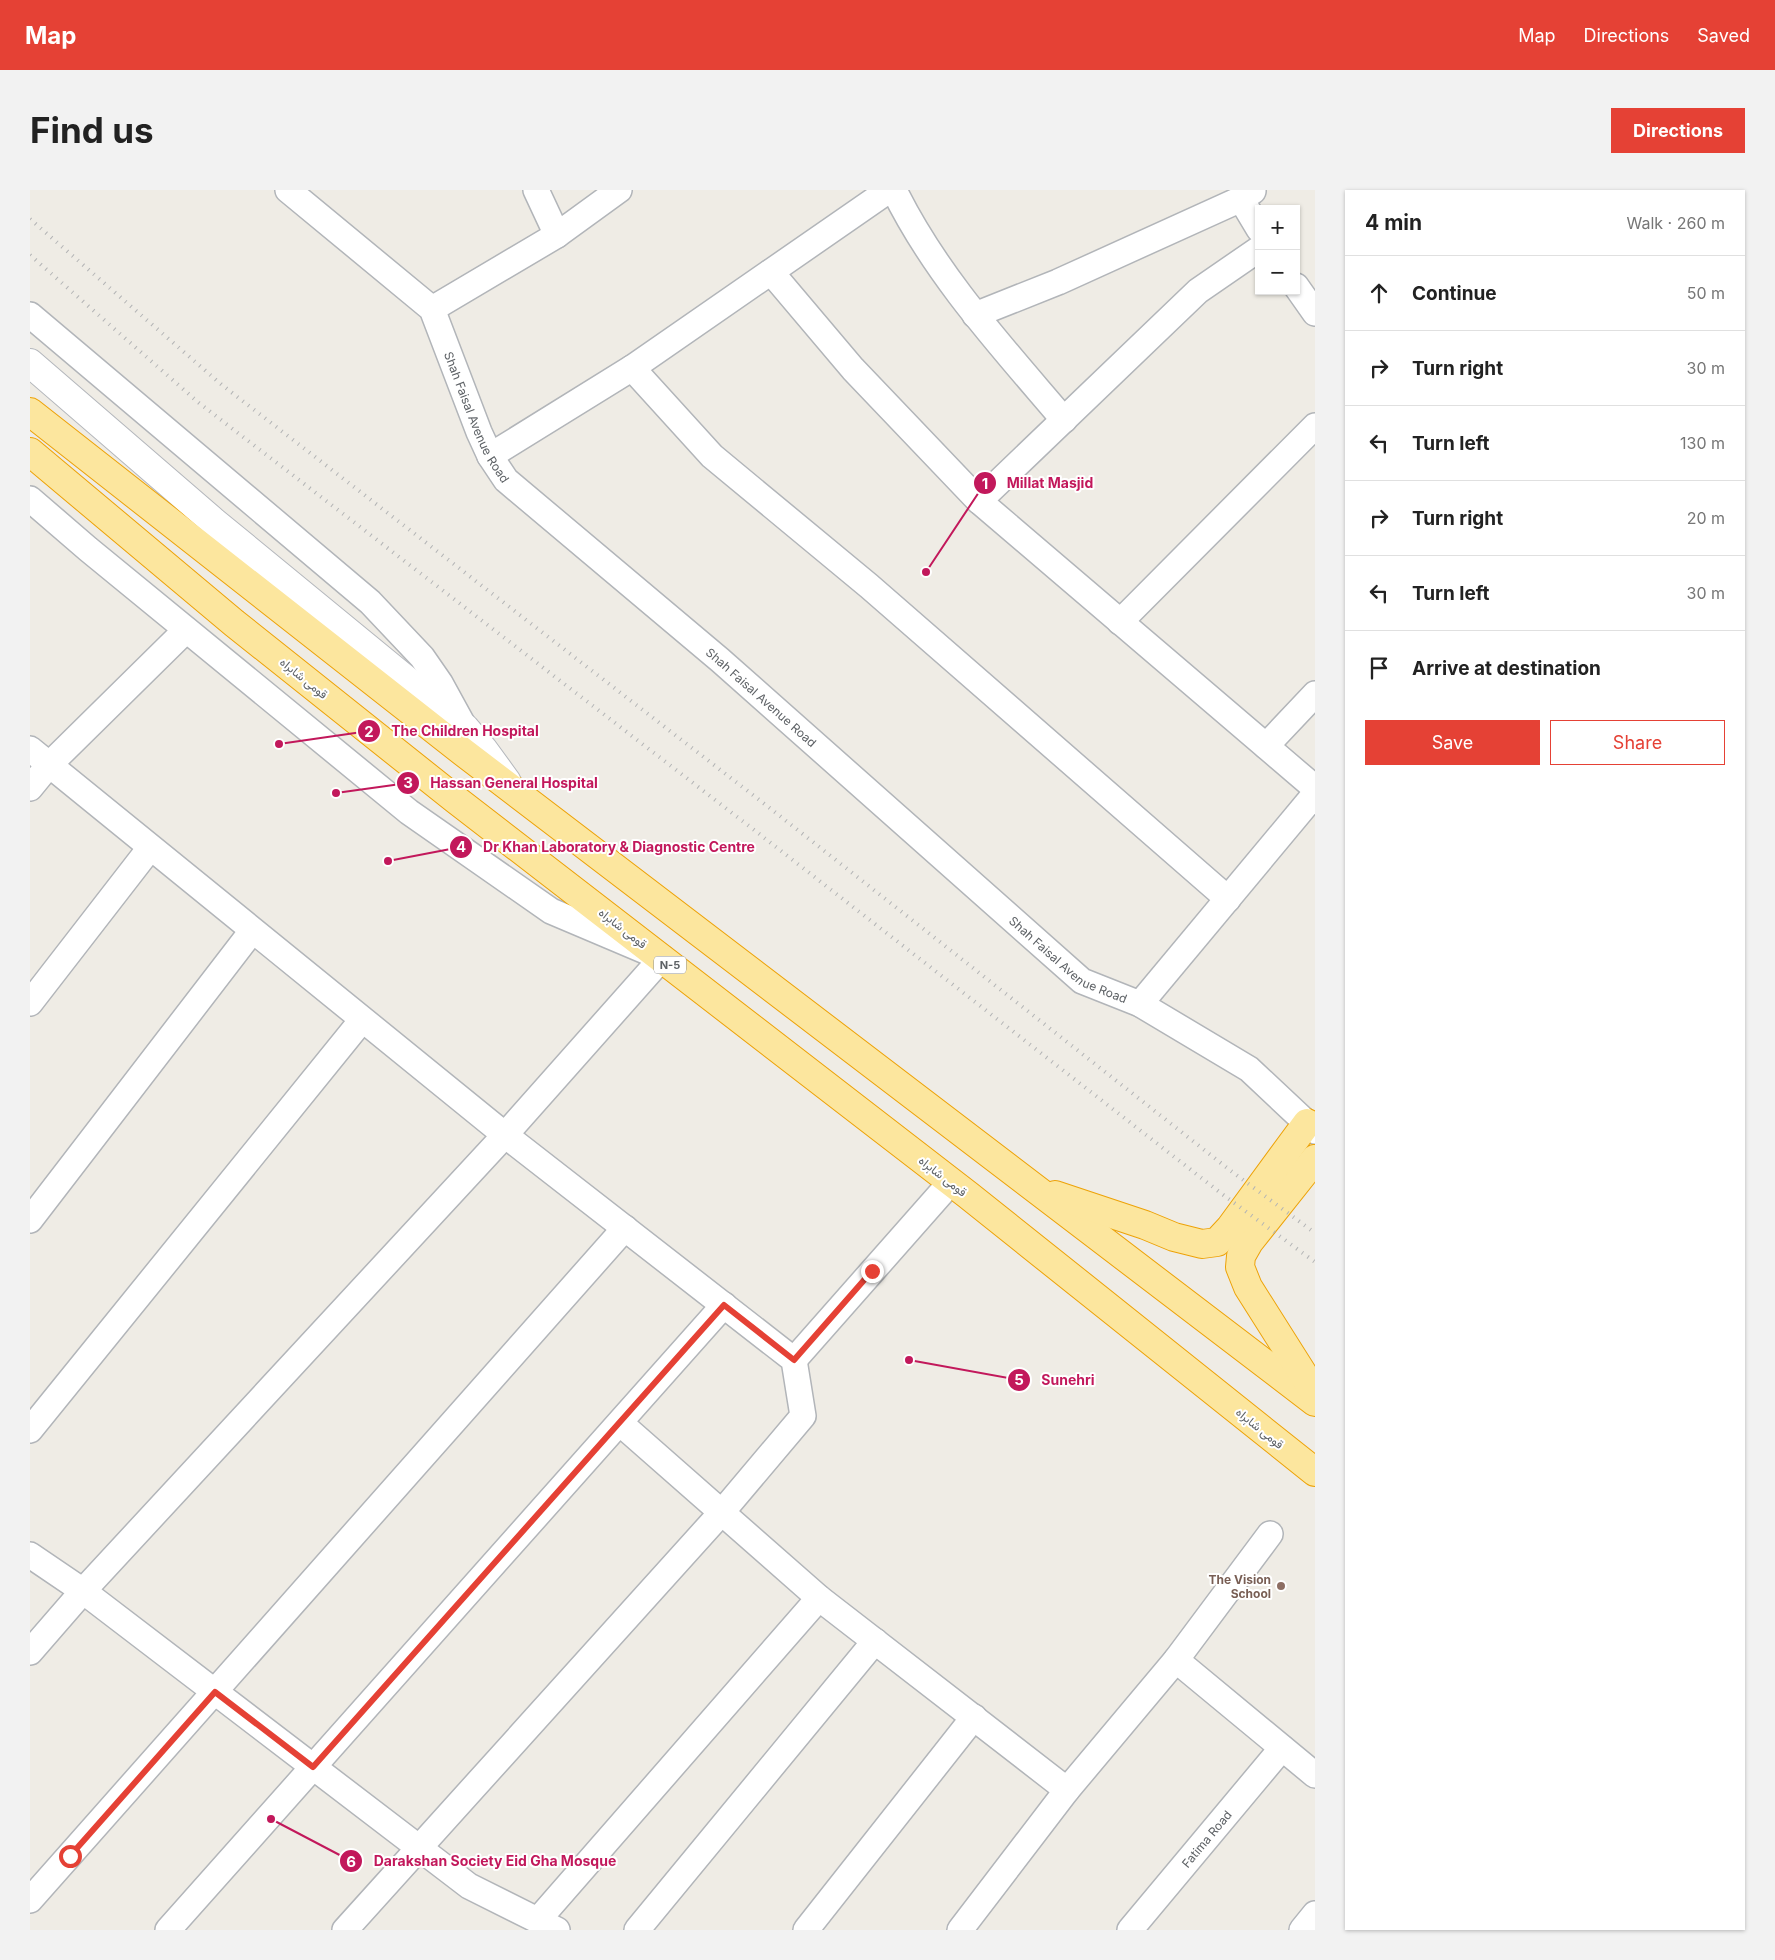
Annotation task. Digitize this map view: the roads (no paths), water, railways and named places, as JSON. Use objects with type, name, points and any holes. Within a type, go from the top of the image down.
[{"type":"highway","points":[[30,412],[513,790],[1315,1402]]},
{"type":"highway","name":"قومی شاہراہ","points":[[30,452],[242,629],[455,799],[951,1182],[1315,1472]]},
{"type":"highway","points":[[1034,1188],[1145,1225],[1174,1237],[1202,1244],[1217,1242],[1311,1127]]},
{"type":"highway","points":[[1315,1159],[1249,1242],[1241,1256],[1240,1267],[1248,1288],[1315,1393]]},
{"type":"main road","points":[[30,363],[214,522],[465,728],[484,749],[513,790]]},
{"type":"street","name":"Shah Faisal Avenue Road","points":[[288,190],[432,310],[490,456],[506,480],[720,660],[1082,981],[1140,1004],[1249,1069],[1311,1127]]},
{"type":"street","points":[[536,190],[556,235]]},
{"type":"street","points":[[432,310],[556,235],[619,190]]},
{"type":"street","points":[[490,456],[632,368],[889,190]]},
{"type":"street","points":[[894,190],[910,223],[975,315],[1064,420]]},
{"type":"street","points":[[975,315],[1058,282],[1248,195],[1255,217]]},
{"type":"street","points":[[979,501],[1198,290],[1258,250]]},
{"type":"street","points":[[771,272],[853,368],[979,501],[1315,788]]},
{"type":"street","points":[[1300,292],[1315,313]]},
{"type":"street","points":[[30,315],[370,602],[422,657],[440,683],[465,728]]},
{"type":"street","points":[[632,368],[712,456],[868,586],[1228,899]]},
{"type":"street","points":[[1120,622],[1315,426]]},
{"type":"street","points":[[30,499],[186,630],[409,812],[551,911],[662,958],[504,1135],[82,1591],[30,1652]]},
{"type":"street","points":[[30,788],[48,766],[186,630]]},
{"type":"street","points":[[1266,746],[1315,694]]},
{"type":"street","points":[[30,749],[48,766],[504,1135],[794,1360],[802,1416],[722,1512],[345,1930]]},
{"type":"street","points":[[1140,1004],[1315,794]]},
{"type":"street","points":[[30,1003],[150,848]]},
{"type":"street","points":[[30,1220],[252,931]]},
{"type":"street","points":[[30,1430],[362,1020]]},
{"type":"street","points":[[794,1360],[951,1182]]},
{"type":"street","points":[[30,1900],[625,1228]]},
{"type":"street","points":[[168,1930],[724,1305]]},
{"type":"street","points":[[620,1423],[820,1598],[1067,1790]]},
{"type":"street","points":[[960,1930],[1067,1790],[1176,1660],[1270,1534]]},
{"type":"street","points":[[30,1555],[82,1591],[470,1886],[547,1925],[820,1598]]},
{"type":"street","points":[[637,1930],[875,1641]]},
{"type":"street","points":[[1176,1660],[1315,1775]]},
{"type":"street","points":[[806,1930],[974,1717]]},
{"type":"street","name":"Fatima Road","points":[[1130,1930],[1282,1748]]},
{"type":"street","points":[[1302,1930],[1315,1914]]},
{"type":"railway","points":[[30,219],[222,385],[771,809],[1231,1171],[1315,1233]]},
{"type":"railway","points":[[30,255],[199,403],[749,826],[1222,1194],[1315,1262]]},
{"type":"place","name":"Millat Masjid","points":[[926,572]]},
{"type":"place","name":"The Children Hospital","points":[[279,744]]},
{"type":"place","name":"Hassan General Hospital","points":[[336,793]]},
{"type":"place","name":"Dr Khan Laboratory & Diagnostic Centre","points":[[388,861]]},
{"type":"place","name":"Sunehri","points":[[909,1360]]},
{"type":"place","name":"The Vision School","points":[[1281,1586]]},
{"type":"place","name":"Darakshan Society Eid Gha Mosque","points":[[271,1819]]}]
